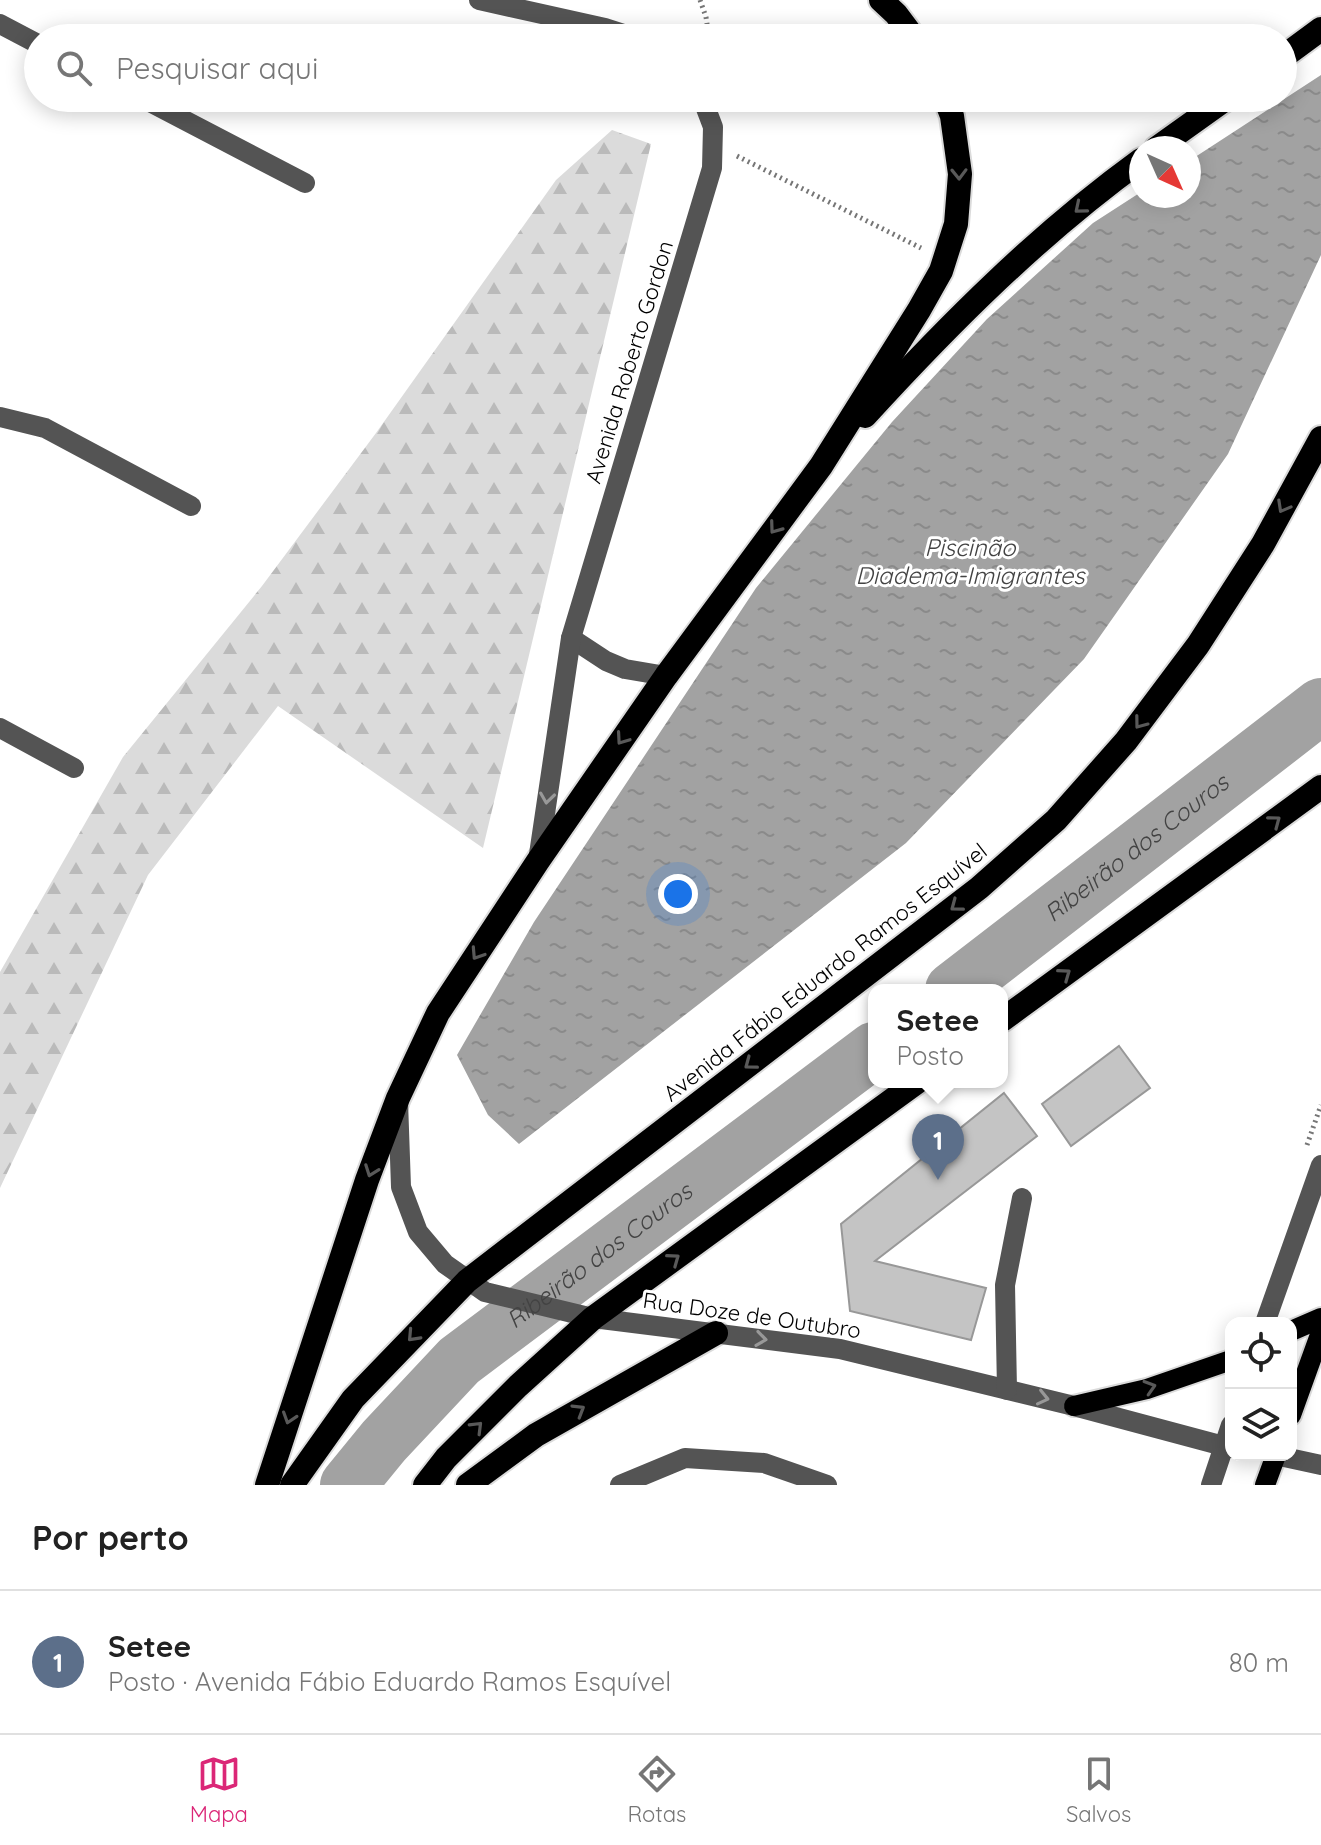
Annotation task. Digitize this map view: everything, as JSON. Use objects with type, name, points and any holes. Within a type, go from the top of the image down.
[{"type":"highway","points":[[881,0],[904,24]]},
{"type":"highway","points":[[1297,47],[1321,29]]},
{"type":"highway","points":[[267,1485],[367,1180],[398,1098],[438,1013],[666,676],[821,466],[941,271],[956,224],[960,174],[950,112]]},
{"type":"highway","points":[[1174,136],[1207,112]]},
{"type":"highway","points":[[821,466],[928,347],[981,294],[1129,169]]},
{"type":"highway","name":"Avenida Fábio Eduardo Ramos Esquível","points":[[292,1485],[353,1399],[476,1286],[979,888],[1056,820],[1126,741],[1198,645],[1263,544],[1321,438]]},
{"type":"highway","points":[[1008,1016],[1321,787]]},
{"type":"highway","points":[[425,1485],[446,1458],[583,1315],[908,1088]]},
{"type":"highway","points":[[468,1485],[536,1435],[716,1333]]},
{"type":"main road","points":[[1297,1328],[1321,1318]]},
{"type":"main road","points":[[1297,1398],[1321,1332]]},
{"type":"main road","points":[[1074,1406],[1147,1389],[1225,1362]]},
{"type":"main road","points":[[1265,1485],[1274,1461]]},
{"type":"street","points":[[479,0],[587,24]]},
{"type":"street","points":[[0,24],[24,37]]},
{"type":"street","points":[[169,112],[305,183]]},
{"type":"street","name":"Avenida Roberto Gordon","points":[[538,861],[571,638],[712,168],[713,127],[707,112]]},
{"type":"street","points":[[0,417],[45,428],[191,506]]},
{"type":"street","points":[[571,638],[590,652],[625,669],[666,676]]},
{"type":"street","points":[[0,728],[74,768]]},
{"type":"street","name":"Rua Doze de Outubro","points":[[398,1098],[401,1187],[418,1232],[445,1264],[476,1286],[583,1315],[840,1349],[1225,1446]]},
{"type":"street","points":[[1267,1317],[1321,1165]]},
{"type":"street","points":[[1007,1390],[1005,1285],[1022,1198]]},
{"type":"street","points":[[1211,1485],[1225,1452]]},
{"type":"street","points":[[620,1485],[685,1458],[764,1463],[827,1485]]},
{"type":"street","points":[[1297,1460],[1321,1465]]},
{"type":"path","points":[[700,0],[707,24]]},
{"type":"path","points":[[734,155],[920,247]]},
{"type":"green space","points":[[612,130],[651,144],[483,848],[278,706],[148,875],[0,1188],[0,972],[123,757],[262,586],[376,433],[556,180]]},
{"type":"water","name":"Piscinão Diadema-Imigrantes","points":[[1321,75],[1321,255],[1228,454],[1084,659],[906,843],[519,1144],[488,1115],[457,1055],[534,922],[756,588],[892,422],[987,319],[1093,223],[1129,200],[1129,208],[1201,208],[1201,153],[1264,112],[1297,112],[1297,91]]},
{"type":"building","points":[[1119,1046],[1150,1088],[1071,1146],[1042,1104]]},
{"type":"building","points":[[1004,1093],[1037,1136],[875,1261],[986,1288],[971,1340],[850,1311],[841,1224]]},
{"type":"waterway","name":"Ribeirão dos Couros","points":[[961,984],[1321,706]]},
{"type":"waterway","name":"Ribeirão dos Couros","points":[[348,1485],[384,1441],[459,1361],[868,1054]]},
{"type":"place","name":"Setee","points":[[938,1180]]}]
